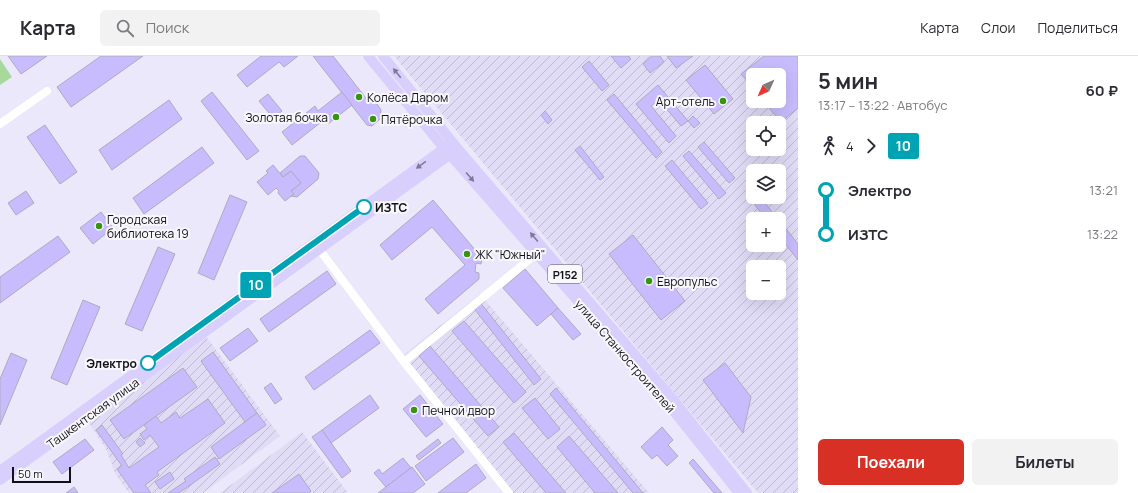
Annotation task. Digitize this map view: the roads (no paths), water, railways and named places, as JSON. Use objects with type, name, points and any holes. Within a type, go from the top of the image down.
[{"type":"main road","name":"улица Станкостроителей","points":[[368,56],[447,151],[667,403],[739,493]]},
{"type":"main road","name":"улица Станкостроителей","points":[[383,56],[456,145],[673,399],[747,493]]},
{"type":"main road","name":"Ташкентская улица","points":[[0,480],[174,349],[456,145]]},
{"type":"main road","name":"Ташкентская улица","points":[[0,471],[174,349]]},
{"type":"street","points":[[0,124],[47,91]]},
{"type":"street","points":[[317,245],[404,362],[508,493]]},
{"type":"street","points":[[404,362],[536,254]]},
{"type":"place","name":"Колёса Даром","points":[[359,97]]},
{"type":"place","name":"Арт-отель","points":[[723,101]]},
{"type":"place","name":"Золотая бочка","points":[[336,117]]},
{"type":"place","name":"Пятёрочка","points":[[373,119]]},
{"type":"place","name":"ИЗТС","points":[[364,207]]},
{"type":"place","name":"Городская библиотека 19","points":[[99,226]]},
{"type":"place","name":"ЖК \"Южный\"","points":[[467,254]]},
{"type":"place","name":"Европульс","points":[[649,281]]},
{"type":"place","name":"Электро","points":[[148,363]]},
{"type":"place","name":"Печной двор","points":[[414,410]]}]
